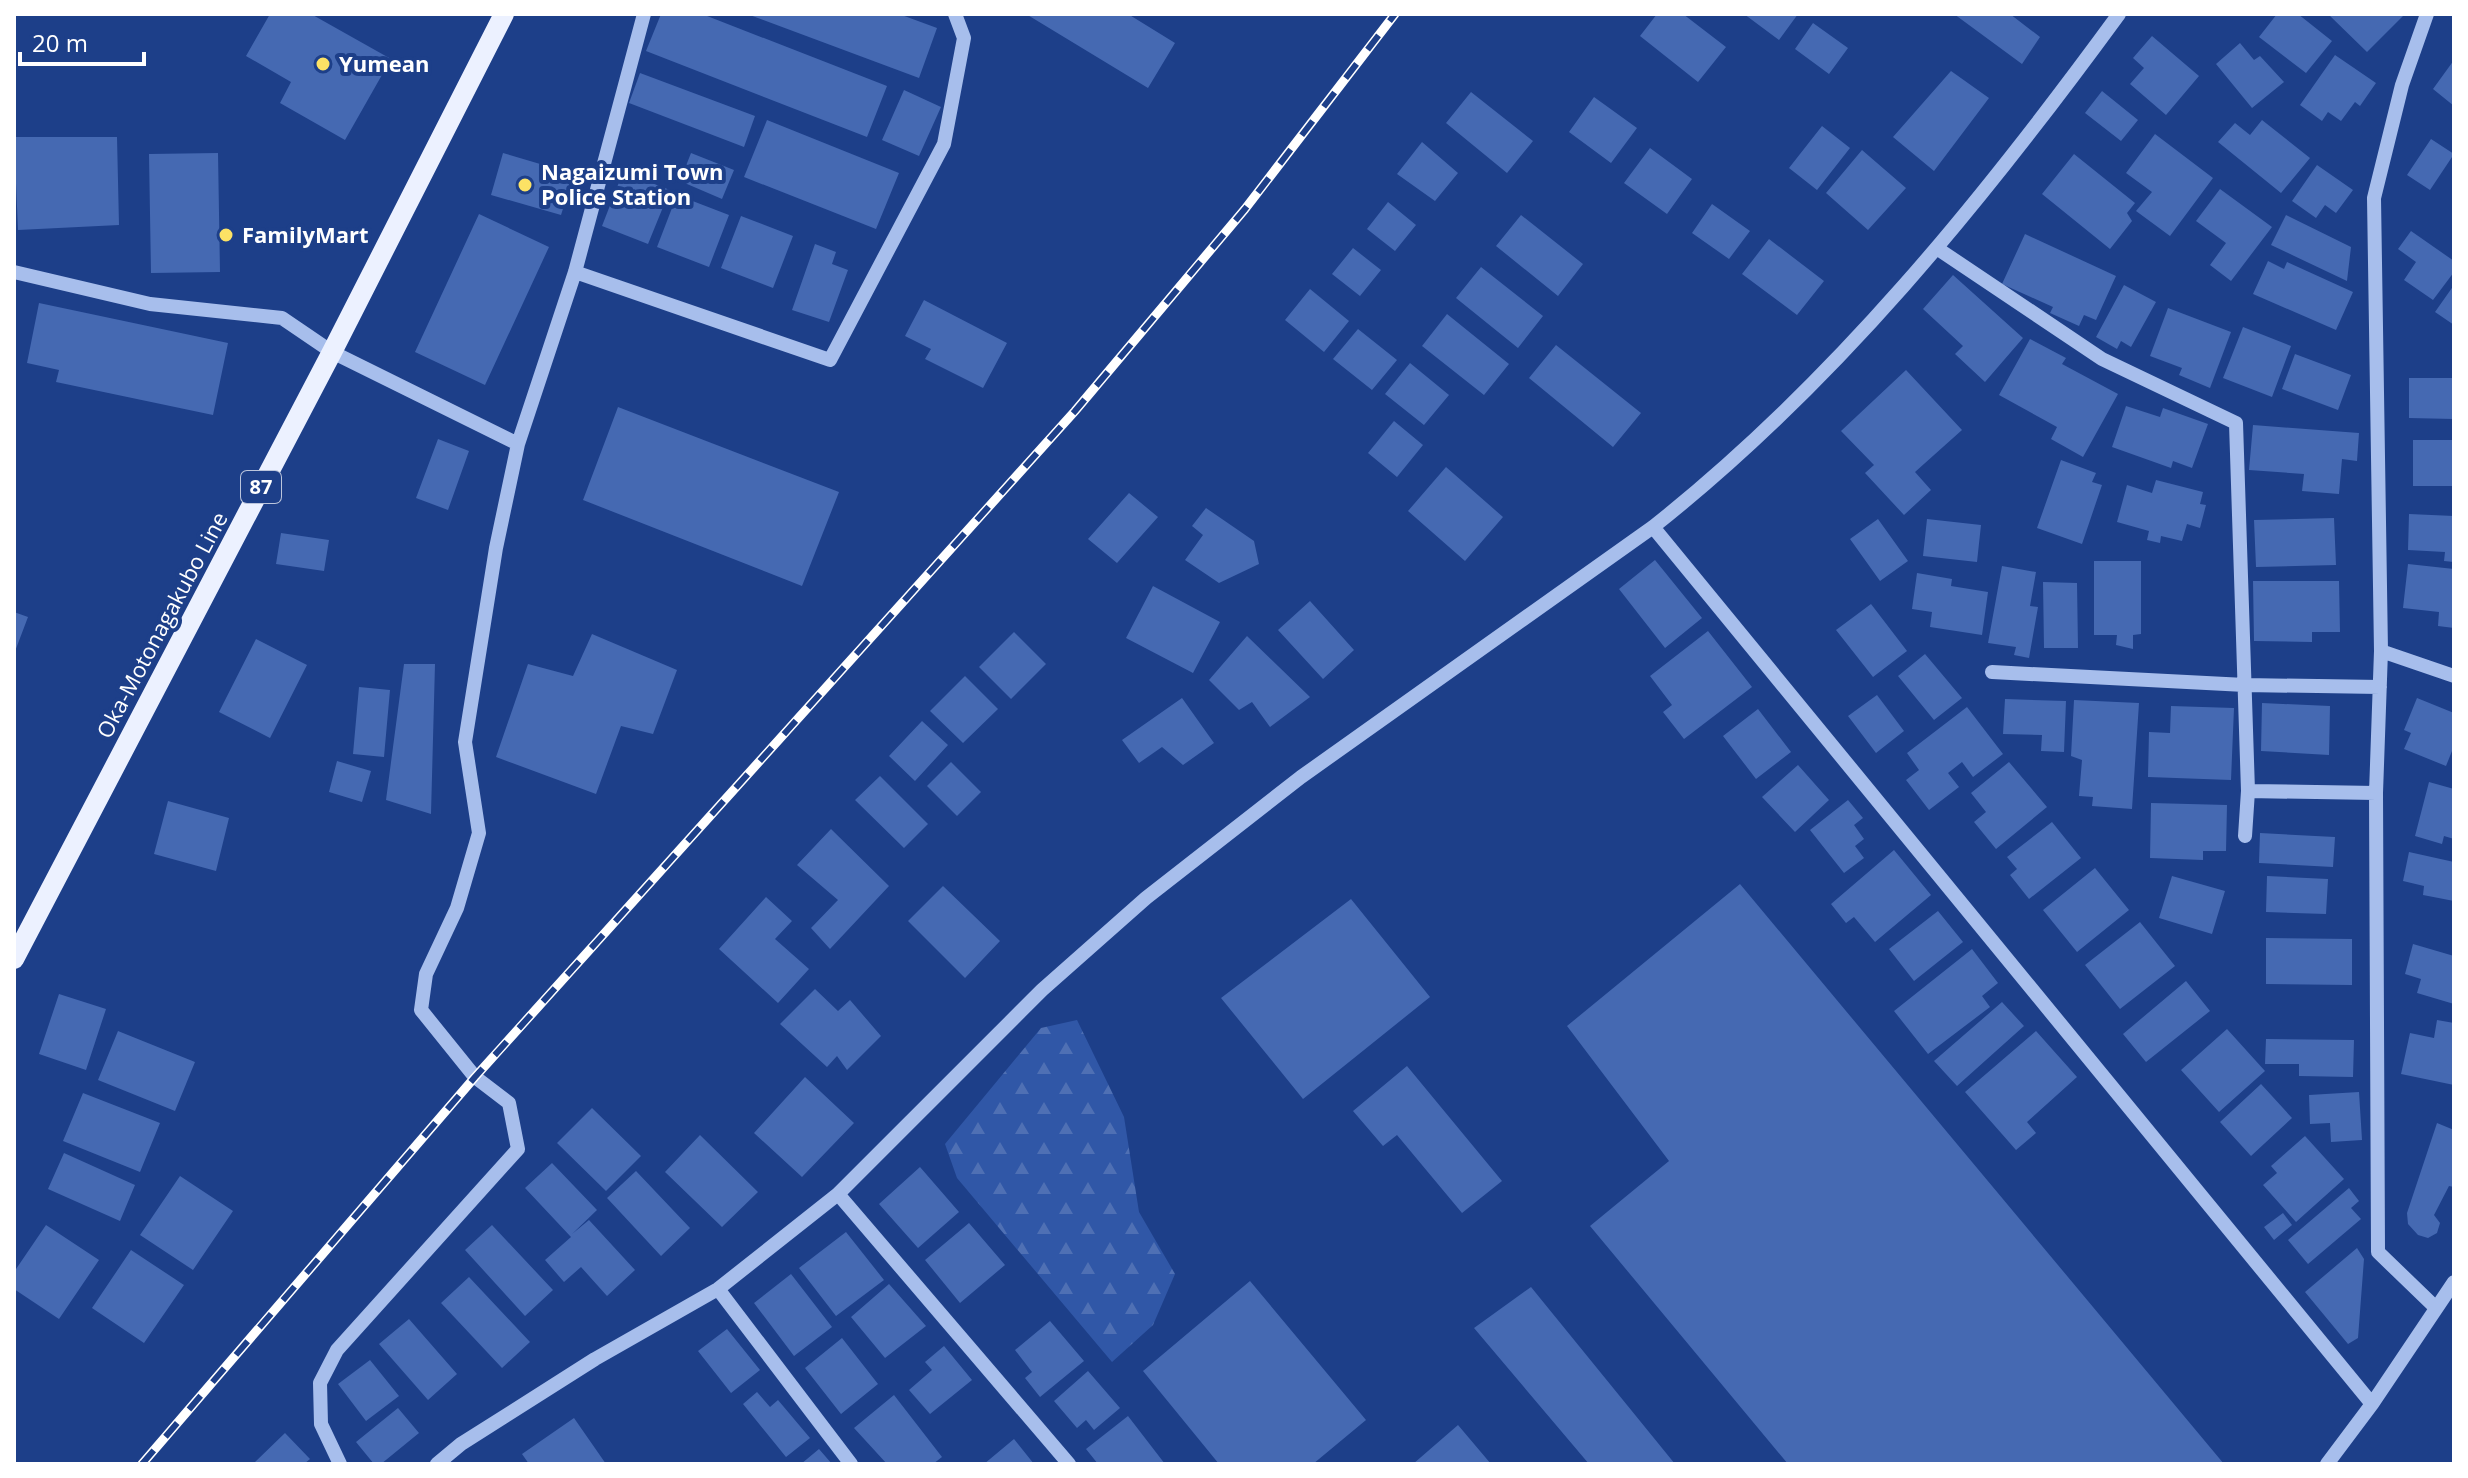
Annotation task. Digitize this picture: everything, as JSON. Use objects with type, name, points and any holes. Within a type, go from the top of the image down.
[{"type":"main road","name":"Oka-Motonagakubo Line","points":[[14,959],[332,352],[504,14]]},
{"type":"street","points":[[340,1464],[321,1424],[320,1383],[337,1350],[518,1149],[509,1103],[475,1077],[421,1010],[426,974],[457,908],[479,833],[465,742],[496,548],[518,444],[575,272],[644,14]]},
{"type":"street","points":[[575,272],[830,360],[944,144],[964,38],[955,14]]},
{"type":"street","points":[[437,1464],[461,1444],[595,1359],[718,1289],[838,1194],[1042,990],[1146,898],[1301,777],[1701,490],[1810,386],[1938,249],[2119,14]]},
{"type":"street","points":[[2427,14],[2402,85],[2374,198],[2381,651],[2376,793],[2378,1252],[2436,1308]]},
{"type":"street","points":[[1938,249],[2102,359],[2236,423],[2248,791],[2245,836]]},
{"type":"street","points":[[14,272],[150,304],[282,318],[332,352],[518,444]]},
{"type":"street","points":[[1653,527],[2372,1404]]},
{"type":"street","points":[[2381,651],[2454,676]]},
{"type":"street","points":[[1992,672],[2245,685],[2380,687]]},
{"type":"street","points":[[2248,791],[2376,793]]},
{"type":"street","points":[[838,1194],[1069,1464]]},
{"type":"street","points":[[2327,1464],[2372,1404],[2454,1282]]},
{"type":"street","points":[[718,1289],[851,1464]]},
{"type":"green space","points":[[1077,1020],[1124,1117],[1139,1212],[1175,1274],[1153,1325],[1112,1362],[957,1178],[945,1144],[1041,1028]]},
{"type":"building","points":[[270,14],[311,14],[391,59],[345,140],[280,103],[291,82],[246,56]]},
{"type":"building","points":[[661,14],[702,14],[887,86],[867,137],[646,51]]},
{"type":"building","points":[[747,14],[899,14],[937,28],[919,78]]},
{"type":"building","points":[[1026,14],[1128,14],[1175,43],[1148,88]]},
{"type":"building","points":[[1657,14],[1683,14],[1726,47],[1698,82],[1640,36]]},
{"type":"building","points":[[1744,14],[1798,14],[1779,40]]},
{"type":"building","points":[[1954,14],[2010,14],[2040,37],[2022,64]]},
{"type":"building","points":[[2277,14],[2298,14],[2332,41],[2306,73],[2259,37]]},
{"type":"building","points":[[2328,14],[2405,14],[2367,52]]},
{"type":"building","points":[[1813,23],[1848,48],[1829,74],[1795,49]]},
{"type":"building","points":[[2152,36],[2199,76],[2166,115],[2130,84],[2144,68],[2133,58]]},
{"type":"building","points":[[2240,43],[2254,60],[2260,56],[2284,82],[2252,108],[2216,64]]},
{"type":"building","points":[[2335,55],[2376,83],[2360,106],[2355,102],[2341,121],[2328,112],[2322,121],[2300,105]]},
{"type":"building","points":[[2454,60],[2454,106],[2433,89]]},
{"type":"building","points":[[1951,71],[1989,98],[1934,171],[1893,137]]},
{"type":"building","points":[[640,73],[755,116],[744,147],[629,103]]},
{"type":"building","points":[[904,90],[941,107],[919,156],[882,140]]},
{"type":"building","points":[[2102,91],[2138,120],[2121,141],[2085,113]]},
{"type":"building","points":[[1471,92],[1533,141],[1507,173],[1446,123]]},
{"type":"building","points":[[1594,97],[1637,128],[1611,163],[1569,132]]},
{"type":"building","points":[[767,120],[899,173],[876,229],[744,177]]},
{"type":"building","points":[[2262,120],[2310,158],[2281,193],[2218,142],[2235,123],[2250,135]]},
{"type":"building","points":[[1822,126],[1850,148],[1817,190],[1789,168]]},
{"type":"building","points":[[2155,134],[2213,178],[2170,236],[2136,211],[2152,192],[2126,173]]},
{"type":"building","points":[[14,137],[117,137],[119,225],[18,230]]},
{"type":"building","points":[[2431,139],[2454,154],[2430,190],[2407,175]]},
{"type":"building","points":[[1422,142],[1458,173],[1435,201],[1397,174]]},
{"type":"building","points":[[1650,148],[1692,179],[1667,214],[1624,183]]},
{"type":"building","points":[[1862,150],[1906,188],[1868,230],[1826,193]]},
{"type":"building","points":[[218,153],[220,272],[151,273],[149,154]]},
{"type":"building","points":[[503,153],[574,174],[561,215],[491,195]]},
{"type":"building","points":[[691,153],[734,170],[722,199],[680,181]]},
{"type":"building","points":[[2074,154],[2135,203],[2127,213],[2132,221],[2110,249],[2042,194]]},
{"type":"building","points":[[2317,165],[2353,190],[2336,213],[2325,205],[2316,218],[2292,201]]},
{"type":"building","points":[[623,172],[670,190],[648,244],[602,226]]},
{"type":"building","points":[[2220,189],[2272,227],[2231,281],[2210,265],[2226,243],[2196,221]]},
{"type":"building","points":[[677,195],[729,215],[709,267],[657,247]]},
{"type":"building","points":[[1388,202],[1416,225],[1395,251],[1367,229]]},
{"type":"building","points":[[1712,204],[1750,231],[1729,259],[1692,233]]},
{"type":"building","points":[[479,214],[549,247],[485,385],[415,352]]},
{"type":"building","points":[[1521,215],[1583,264],[1558,296],[1496,246]]},
{"type":"building","points":[[2286,215],[2351,247],[2347,281],[2271,245]]},
{"type":"building","points":[[741,216],[793,236],[773,288],[721,268]]},
{"type":"building","points":[[2411,231],[2454,261],[2454,272],[2433,300],[2404,280],[2416,262],[2398,249]]},
{"type":"building","points":[[2025,234],[2116,276],[2096,320],[2084,315],[2079,326],[2050,313],[2053,307],[2002,284]]},
{"type":"building","points":[[1769,239],[1824,281],[1797,315],[1742,274]]},
{"type":"building","points":[[815,244],[836,252],[832,264],[848,270],[829,322],[792,310]]},
{"type":"building","points":[[1353,248],[1381,270],[1360,296],[1332,274]]},
{"type":"building","points":[[2268,261],[2284,269],[2287,262],[2353,292],[2336,330],[2253,294]]},
{"type":"building","points":[[1481,267],[1543,316],[1518,348],[1456,298]]},
{"type":"building","points":[[1953,275],[2023,338],[1985,382],[1955,354],[1963,346],[1923,309]]},
{"type":"building","points":[[2124,285],[2156,302],[2131,347],[2121,341],[2117,349],[2096,337]]},
{"type":"building","points":[[2454,285],[2454,325],[2435,312]]},
{"type":"building","points":[[1310,289],[1349,321],[1324,352],[1285,320]]},
{"type":"building","points":[[924,300],[1007,343],[983,388],[925,359],[931,349],[905,336]]},
{"type":"building","points":[[39,303],[228,343],[213,415],[56,382],[59,370],[27,363]]},
{"type":"building","points":[[2168,308],[2231,332],[2210,388],[2179,375],[2182,368],[2150,356]]},
{"type":"building","points":[[1447,314],[1509,364],[1484,395],[1422,346]]},
{"type":"building","points":[[2243,327],[2291,346],[2272,397],[2223,378]]},
{"type":"building","points":[[1358,329],[1397,360],[1372,390],[1333,359]]},
{"type":"building","points":[[2030,339],[2066,358],[2062,364],[2118,394],[2083,457],[2051,439],[2057,427],[1999,395]]},
{"type":"building","points":[[1556,345],[1641,413],[1613,447],[1529,378]]},
{"type":"building","points":[[2295,354],[2351,375],[2338,410],[2282,389]]},
{"type":"building","points":[[1410,363],[1449,395],[1424,425],[1385,394]]},
{"type":"building","points":[[1906,370],[1962,430],[1915,472],[1931,490],[1904,515],[1865,473],[1874,465],[1841,431]]},
{"type":"building","points":[[2409,378],[2454,378],[2454,419],[2409,418]]},
{"type":"building","points":[[2126,406],[2160,417],[2163,408],[2208,424],[2192,468],[2173,461],[2171,468],[2112,447]]},
{"type":"building","points":[[618,407],[839,492],[802,586],[583,500]]},
{"type":"building","points":[[1394,421],[1423,445],[1397,477],[1368,453]]},
{"type":"building","points":[[2253,425],[2359,433],[2357,461],[2342,459],[2339,494],[2302,491],[2304,474],[2249,470]]},
{"type":"building","points":[[438,439],[469,451],[448,510],[416,498]]},
{"type":"building","points":[[2413,440],[2454,440],[2454,486],[2413,486]]},
{"type":"building","points":[[2061,460],[2096,473],[2092,482],[2102,485],[2082,544],[2037,528]]},
{"type":"building","points":[[1446,467],[1503,517],[1465,561],[1408,511]]},
{"type":"building","points":[[2156,480],[2203,492],[2200,504],[2206,505],[2200,528],[2187,524],[2182,541],[2161,536],[2160,543],[2147,540],[2149,531],[2117,522],[2127,485],[2152,493]]},
{"type":"building","points":[[1129,493],[1158,517],[1117,563],[1088,539]]},
{"type":"building","points":[[1206,508],[1254,541],[1259,564],[1219,583],[1185,560],[1203,535],[1192,526]]},
{"type":"building","points":[[2409,514],[2454,516],[2454,562],[2444,561],[2445,552],[2408,550]]},
{"type":"building","points":[[2334,518],[2336,565],[2256,567],[2254,520]]},
{"type":"building","points":[[1878,519],[1908,561],[1880,581],[1850,539]]},
{"type":"building","points":[[1927,519],[1981,525],[1977,562],[1923,556]]},
{"type":"building","points":[[281,533],[329,540],[324,571],[276,564]]},
{"type":"building","points":[[1655,560],[1702,618],[1665,648],[1619,589]]},
{"type":"building","points":[[2094,561],[2141,561],[2141,634],[2133,635],[2133,649],[2116,645],[2117,635],[2094,635]]},
{"type":"building","points":[[2408,564],[2454,569],[2454,628],[2438,626],[2439,612],[2403,608]]},
{"type":"building","points":[[2002,566],[2036,572],[2030,606],[2038,607],[2029,658],[2014,655],[2016,647],[1988,643]]},
{"type":"building","points":[[1917,573],[1952,579],[1951,586],[1988,592],[1982,635],[1930,627],[1932,612],[1912,609]]},
{"type":"building","points":[[2253,581],[2339,581],[2340,632],[2312,632],[2312,642],[2254,641]]},
{"type":"building","points":[[2043,582],[2077,583],[2078,648],[2044,648]]},
{"type":"building","points":[[1153,586],[1220,622],[1193,673],[1126,638]]},
{"type":"building","points":[[1310,601],[1354,650],[1323,679],[1278,630]]},
{"type":"building","points":[[1871,604],[1907,651],[1873,677],[1836,630]]},
{"type":"building","points":[[14,612],[28,617],[14,654]]},
{"type":"building","points":[[1708,631],[1752,687],[1684,739],[1663,712],[1672,705],[1650,676]]},
{"type":"building","points":[[1014,632],[1046,664],[1011,699],[979,667]]},
{"type":"building","points":[[592,634],[677,670],[653,734],[621,726],[596,794],[496,757],[528,664],[573,676]]},
{"type":"building","points":[[1247,636],[1310,697],[1270,727],[1252,702],[1239,710],[1209,680]]},
{"type":"building","points":[[256,639],[307,665],[270,738],[219,712]]},
{"type":"building","points":[[1925,654],[1962,698],[1934,720],[1898,676]]},
{"type":"building","points":[[404,664],[435,664],[431,814],[386,800]]},
{"type":"building","points":[[965,676],[998,709],[963,743],[930,711]]},
{"type":"building","points":[[359,687],[390,690],[384,757],[353,754]]},
{"type":"building","points":[[1877,695],[1904,731],[1876,753],[1848,716]]},
{"type":"building","points":[[1182,698],[1214,743],[1183,765],[1162,747],[1139,763],[1122,740]]},
{"type":"building","points":[[2417,698],[2454,713],[2454,752],[2446,766],[2404,749],[2411,733],[2404,730]]},
{"type":"building","points":[[2005,699],[2066,701],[2064,752],[2041,751],[2042,735],[2003,734]]},
{"type":"building","points":[[2074,700],[2139,703],[2132,809],[2092,806],[2093,797],[2079,796],[2082,760],[2071,756]]},
{"type":"building","points":[[2262,703],[2330,706],[2329,755],[2261,751]]},
{"type":"building","points":[[2171,706],[2234,708],[2231,780],[2148,777],[2149,732],[2170,733]]},
{"type":"building","points":[[1967,707],[2003,754],[1973,777],[1962,762],[1948,773],[1959,787],[1929,810],[1906,780],[1919,770],[1907,753]]},
{"type":"building","points":[[1758,709],[1791,752],[1756,779],[1723,736]]},
{"type":"building","points":[[922,721],[948,745],[915,781],[889,756]]},
{"type":"building","points":[[337,761],[371,771],[362,802],[329,792]]},
{"type":"building","points":[[951,762],[981,792],[957,816],[927,786]]},
{"type":"building","points":[[2009,762],[2047,807],[1996,849],[1974,822],[1986,812],[1971,793]]},
{"type":"building","points":[[1798,765],[1829,800],[1795,832],[1762,797]]},
{"type":"building","points":[[880,776],[928,824],[904,848],[855,800]]},
{"type":"building","points":[[2429,782],[2454,789],[2454,839],[2444,836],[2442,844],[2415,836]]},
{"type":"building","points":[[1848,800],[1863,818],[1854,825],[1864,839],[1855,846],[1864,858],[1844,873],[1810,830]]},
{"type":"building","points":[[168,801],[229,818],[216,871],[154,854]]},
{"type":"building","points":[[2151,803],[2227,805],[2226,851],[2203,851],[2203,860],[2150,858]]},
{"type":"building","points":[[2052,822],[2081,858],[2029,899],[2010,875],[2017,869],[2007,857]]},
{"type":"building","points":[[831,829],[889,886],[830,949],[811,928],[838,900],[797,865]]},
{"type":"building","points":[[2260,833],[2335,837],[2333,867],[2259,863]]},
{"type":"building","points":[[1894,850],[1931,895],[1875,942],[1854,917],[1846,923],[1831,904]]},
{"type":"building","points":[[2409,852],[2454,862],[2454,901],[2423,895],[2424,886],[2403,881]]},
{"type":"building","points":[[2095,868],[2129,910],[2077,952],[2043,910]]},
{"type":"building","points":[[2172,876],[2225,891],[2212,934],[2159,918]]},
{"type":"building","points":[[2267,876],[2328,879],[2326,914],[2266,912]]},
{"type":"building","points":[[1740,884],[2224,1464],[1788,1464],[1590,1226],[1669,1161],[1567,1026]]},
{"type":"building","points":[[943,886],[1000,941],[965,978],[908,921]]},
{"type":"building","points":[[766,897],[792,921],[775,939],[809,969],[778,1003],[719,949]]},
{"type":"building","points":[[1351,899],[1430,997],[1303,1099],[1221,998]]},
{"type":"building","points":[[1938,911],[1963,942],[1914,981],[1889,949]]},
{"type":"building","points":[[2140,922],[2175,966],[2120,1009],[2085,965]]},
{"type":"building","points":[[2266,938],[2352,939],[2352,985],[2266,984]]},
{"type":"building","points":[[2413,944],[2454,956],[2454,1004],[2417,993],[2421,979],[2405,974]]},
{"type":"building","points":[[1972,949],[1998,983],[1982,996],[1990,1007],[1928,1054],[1894,1011]]},
{"type":"building","points":[[2186,981],[2210,1011],[2146,1062],[2123,1034]]},
{"type":"building","points":[[815,989],[838,1011],[850,1000],[881,1036],[847,1070],[837,1056],[827,1067],[780,1024]]},
{"type":"building","points":[[59,994],[106,1009],[86,1070],[39,1054]]},
{"type":"building","points":[[2002,1002],[2024,1026],[1957,1086],[1934,1061]]},
{"type":"building","points":[[2437,1020],[2454,1023],[2454,1085],[2401,1074],[2410,1033],[2434,1038]]},
{"type":"building","points":[[2227,1029],[2265,1071],[2219,1112],[2181,1070]]},
{"type":"building","points":[[118,1031],[195,1062],[175,1111],[98,1080]]},
{"type":"building","points":[[2036,1031],[2077,1077],[2027,1122],[2036,1133],[2016,1150],[1965,1092]]},
{"type":"building","points":[[2266,1039],[2354,1040],[2353,1077],[2299,1076],[2299,1064],[2265,1064]]},
{"type":"building","points":[[1407,1066],[1502,1181],[1462,1213],[1397,1135],[1383,1146],[1353,1111]]},
{"type":"building","points":[[805,1077],[854,1123],[802,1177],[754,1133]]},
{"type":"building","points":[[2261,1084],[2292,1118],[2251,1156],[2220,1122]]},
{"type":"building","points":[[2359,1092],[2362,1140],[2331,1142],[2330,1123],[2310,1124],[2309,1095]]},
{"type":"building","points":[[83,1093],[160,1123],[140,1172],[63,1141]]},
{"type":"building","points":[[592,1108],[641,1156],[606,1191],[557,1143]]},
{"type":"building","points":[[2437,1123],[2454,1130],[2454,1187],[2449,1186],[2434,1215],[2440,1223],[2437,1233],[2428,1238],[2418,1235],[2408,1224],[2407,1213]]},
{"type":"building","points":[[700,1135],[758,1192],[722,1227],[665,1172]]},
{"type":"building","points":[[2305,1136],[2344,1179],[2296,1222],[2263,1185],[2277,1173],[2271,1166]]},
{"type":"building","points":[[64,1153],[135,1185],[120,1221],[48,1189]]},
{"type":"building","points":[[552,1163],[597,1210],[572,1234],[589,1220],[635,1270],[607,1296],[581,1267],[564,1282],[545,1260],[571,1237],[525,1188]]},
{"type":"building","points":[[920,1167],[959,1212],[918,1248],[879,1204]]},
{"type":"building","points":[[636,1171],[690,1228],[661,1256],[607,1198]]},
{"type":"building","points":[[180,1176],[233,1211],[193,1270],[140,1235]]},
{"type":"building","points":[[2349,1188],[2359,1201],[2351,1208],[2361,1219],[2308,1264],[2288,1240]]},
{"type":"building","points":[[2283,1213],[2292,1225],[2274,1240],[2264,1227]]},
{"type":"building","points":[[969,1223],[1005,1265],[960,1303],[925,1260]]},
{"type":"building","points":[[46,1225],[99,1260],[59,1319],[14,1289],[14,1272]]},
{"type":"building","points":[[492,1225],[553,1290],[525,1316],[465,1250]]},
{"type":"building","points":[[846,1232],[884,1280],[836,1316],[799,1268]]},
{"type":"building","points":[[2357,1248],[2364,1259],[2358,1338],[2348,1344],[2305,1292]]},
{"type":"building","points":[[131,1250],[184,1285],[144,1343],[92,1308]]},
{"type":"building","points":[[791,1274],[832,1327],[794,1356],[754,1303]]},
{"type":"building","points":[[469,1277],[530,1342],[502,1368],[441,1303]]},
{"type":"building","points":[[1250,1281],[1366,1420],[1313,1464],[1219,1464],[1143,1371]]},
{"type":"building","points":[[889,1284],[926,1326],[885,1358],[851,1317]]},
{"type":"building","points":[[1531,1287],[1675,1464],[1589,1464],[1474,1328]]},
{"type":"building","points":[[409,1319],[457,1374],[428,1400],[379,1344]]},
{"type":"building","points":[[1050,1321],[1084,1361],[1040,1397],[1025,1378],[1032,1372],[1015,1350]]},
{"type":"building","points":[[727,1329],[760,1370],[731,1393],[698,1351]]},
{"type":"building","points":[[842,1338],[878,1384],[841,1414],[805,1368]]},
{"type":"building","points":[[944,1346],[972,1380],[930,1414],[909,1390],[932,1370],[925,1362]]},
{"type":"building","points":[[370,1360],[399,1396],[366,1421],[338,1384]]},
{"type":"building","points":[[1088,1371],[1120,1408],[1094,1430],[1086,1420],[1077,1428],[1054,1401]]},
{"type":"building","points":[[757,1392],[770,1407],[778,1400],[810,1438],[786,1457],[743,1404]]},
{"type":"building","points":[[894,1395],[942,1457],[933,1464],[887,1464],[854,1428]]},
{"type":"building","points":[[398,1408],[419,1433],[381,1464],[374,1464],[356,1442]]},
{"type":"building","points":[[1128,1416],[1165,1464],[1098,1464],[1086,1449]]},
{"type":"building","points":[[574,1418],[606,1464],[529,1464],[522,1454]]},
{"type":"building","points":[[1458,1425],[1491,1464],[1413,1464]]},
{"type":"building","points":[[285,1433],[310,1459],[304,1464],[257,1464],[255,1462]]},
{"type":"building","points":[[1014,1439],[1034,1464],[984,1464]]},
{"type":"building","points":[[819,1449],[832,1464],[801,1464]]},
{"type":"railway","points":[[142,1464],[475,1077],[1075,411],[1245,209],[1395,14]]},
{"type":"place","name":"Yumean","points":[[323,64]]},
{"type":"place","name":"Nagaizumi Town Police Station","points":[[525,185]]},
{"type":"place","name":"FamilyMart","points":[[226,235]]}]
